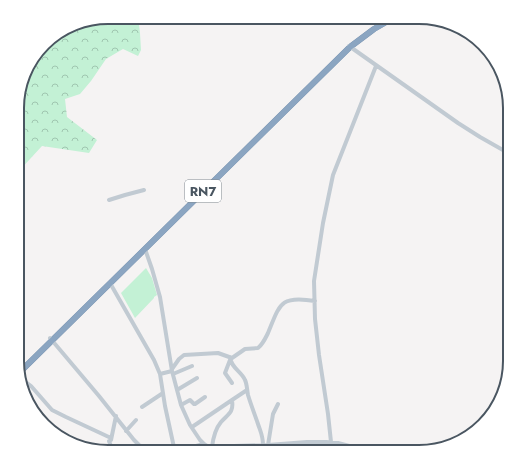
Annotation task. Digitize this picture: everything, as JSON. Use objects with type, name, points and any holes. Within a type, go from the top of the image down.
[{"type":"highway","name":"RN7","points":[[24,367],[51,339],[349,46],[377,24]]},
{"type":"highway","name":"RN7","points":[[24,364],[145,249],[349,46],[383,24]]},
{"type":"street","points":[[349,46],[458,123],[503,150]]},
{"type":"street","points":[[331,442],[315,319],[314,281],[323,223],[333,175],[376,66]]},
{"type":"street","points":[[109,200],[125,194],[144,190]]},
{"type":"street","points":[[145,249],[160,297],[173,371],[181,405],[200,440],[207,445]]},
{"type":"street","points":[[110,283],[154,360],[160,374],[164,406],[172,445]]},
{"type":"street","points":[[232,383],[225,373],[230,359],[247,349],[259,348],[264,342],[275,314],[283,303],[286,301],[299,299],[315,301]]},
{"type":"street","points":[[51,339],[139,445]]},
{"type":"street","points":[[173,371],[179,358],[184,355],[218,353],[230,359],[232,365],[246,382],[247,390],[262,432],[263,445],[307,442],[331,442],[346,445]]},
{"type":"street","points":[[160,374],[192,366]]},
{"type":"street","points":[[177,390],[197,378]]},
{"type":"street","points":[[27,383],[52,410],[111,438]]},
{"type":"street","points":[[192,427],[247,390]]},
{"type":"street","points":[[142,407],[163,393]]},
{"type":"street","points":[[181,405],[190,400],[195,404],[205,397]]},
{"type":"street","points":[[209,445],[214,439],[221,422],[230,414],[232,410],[232,400]]},
{"type":"street","points":[[268,445],[273,414],[278,404]]},
{"type":"street","points":[[110,445],[109,442],[116,416]]},
{"type":"street","points":[[126,431],[136,420]]},
{"type":"green space","points":[[108,24],[138,24],[141,50],[138,56],[123,49],[106,59],[80,94],[65,99],[67,117],[97,140],[89,153],[42,146],[24,166],[25,97],[30,76],[41,57],[61,38],[81,28]]},
{"type":"green space","points":[[146,268],[152,278],[157,295],[135,318],[121,293]]},
{"type":"green space","points":[[57,428],[78,440],[66,434]]}]
